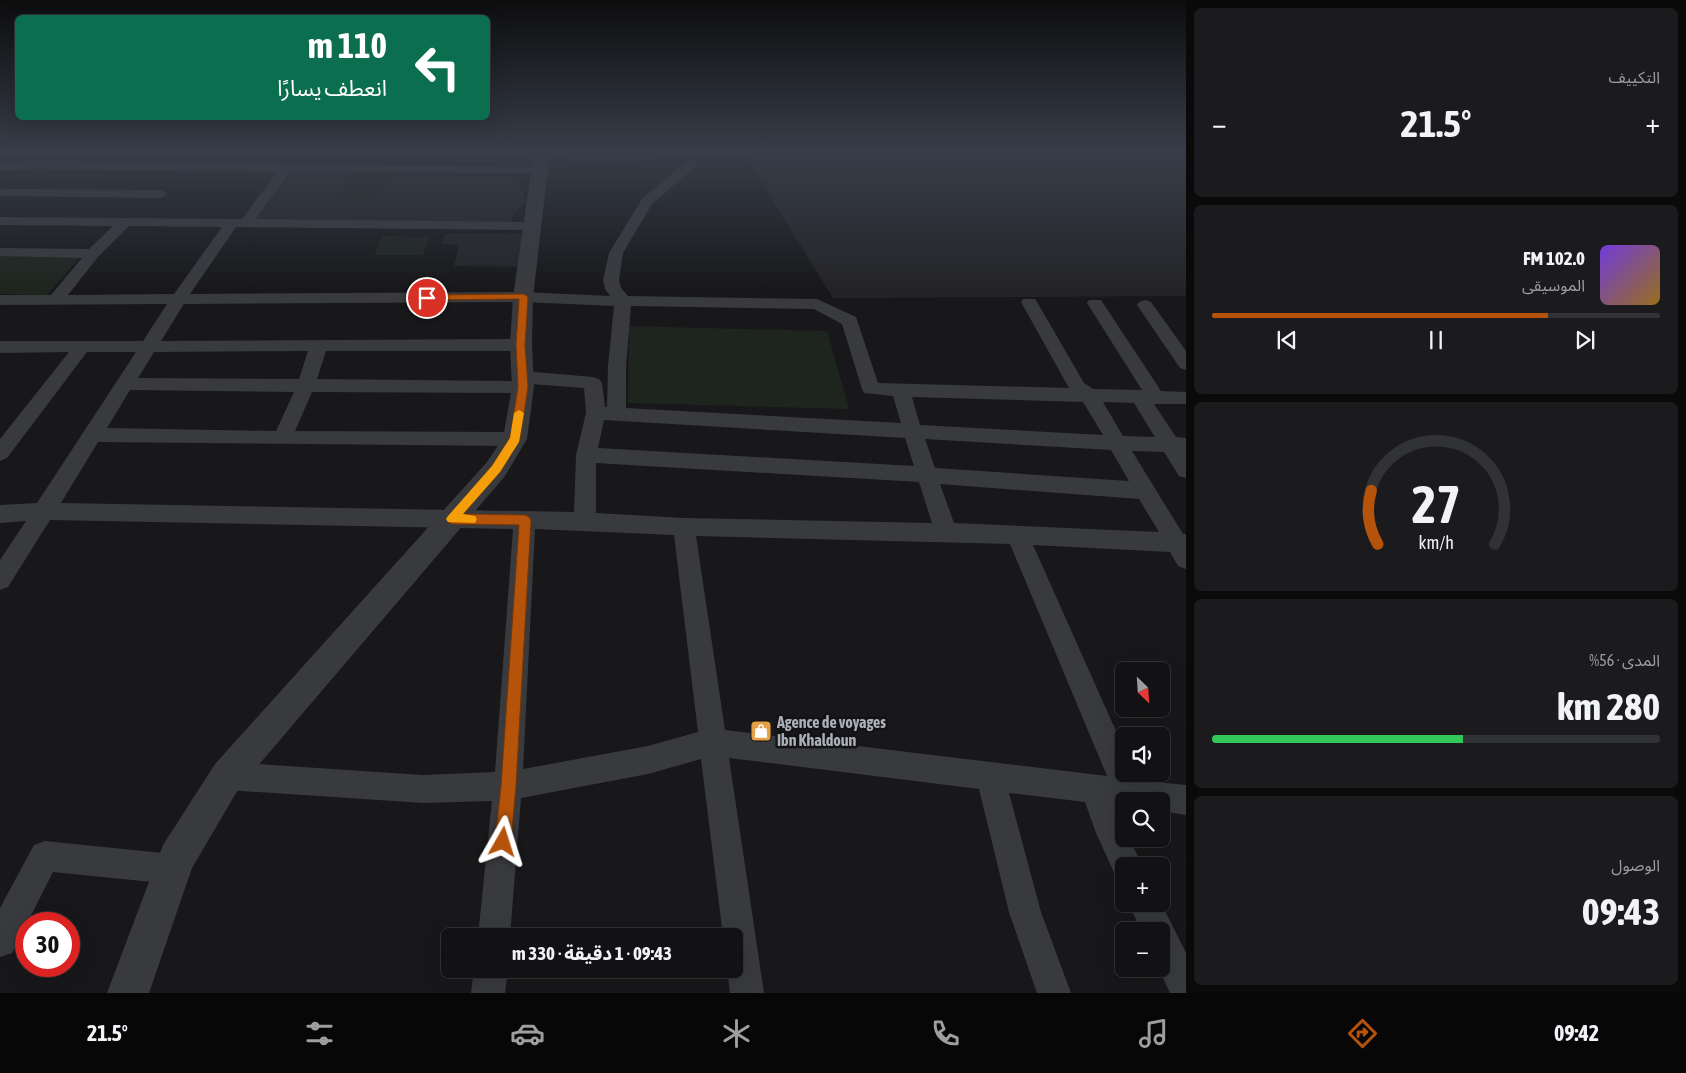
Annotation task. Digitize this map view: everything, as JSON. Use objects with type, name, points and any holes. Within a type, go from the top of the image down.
[{"type":"street","points":[[55,300],[92,254],[157,197]]},
{"type":"street","points":[[0,580],[178,300],[258,197]]},
{"type":"street","points":[[128,993],[176,858],[228,776],[496,469],[515,439],[523,382],[521,345],[524,297],[536,197]]},
{"type":"street","points":[[585,521],[586,456],[606,413],[617,366],[624,301],[613,289],[611,280],[616,253],[646,202],[652,197]]},
{"type":"street","points":[[0,220],[533,226]]},
{"type":"street","points":[[0,252],[92,254]]},
{"type":"street","points":[[0,300],[524,297],[624,301],[817,304],[850,321],[871,389],[1186,398]]},
{"type":"street","points":[[1029,302],[1077,387],[1089,395],[1146,491],[1183,548]]},
{"type":"street","points":[[1096,303],[1148,397],[1178,444],[1186,470]]},
{"type":"street","points":[[1145,305],[1186,364]]},
{"type":"street","points":[[282,438],[305,387],[319,345]]},
{"type":"street","points":[[0,362],[7,346],[521,345]]},
{"type":"street","points":[[1,450],[83,346]]},
{"type":"street","points":[[125,384],[305,387],[593,382],[606,413]]},
{"type":"street","points":[[901,390],[912,430],[946,532]]},
{"type":"street","points":[[606,413],[1117,443],[1178,444]]},
{"type":"street","points":[[93,435],[515,439]]},
{"type":"street","points":[[586,456],[927,474],[1146,491]]},
{"type":"street","points":[[0,514],[45,511],[585,521],[684,527],[946,532],[1183,548]]},
{"type":"street","points":[[495,928],[508,786],[525,520]]},
{"type":"street","points":[[684,527],[747,993]]},
{"type":"street","points":[[1018,536],[1128,792]]},
{"type":"street","points":[[228,776],[423,789],[508,786],[648,760],[713,742],[1128,792]]},
{"type":"street","points":[[990,776],[1002,816],[1025,912],[1054,993]]},
{"type":"street","points":[[1095,788],[1123,857]]},
{"type":"street","points":[[1170,798],[1186,800]]},
{"type":"street","points":[[0,941],[45,856],[172,869]]},
{"type":"street","points":[[1170,956],[1186,989]]},
{"type":"street","points":[[488,993],[489,978]]},
{"type":"shaded area","points":[[272,197],[526,197],[524,203],[513,215],[510,224],[255,221]]},
{"type":"shaded area","points":[[338,197],[376,197],[375,200]]},
{"type":"shaded area","points":[[771,197],[1186,197],[1186,296],[833,298]]},
{"type":"shaded area","points":[[445,234],[526,234],[522,267],[454,266],[459,245],[442,244]]},
{"type":"shaded area","points":[[382,236],[429,237],[423,255],[375,255]]},
{"type":"shaded area","points":[[0,256],[81,256],[47,295],[0,294]]},
{"type":"shaded area","points":[[629,326],[827,331],[849,409],[628,403]]},
{"type":"slow traffic","points":[[471,519],[452,519],[496,469],[515,439],[519,413]]},
{"type":"place","name":"Agence de voyages Ibn Khaldoun","points":[[761,731]]},
{"type":"route","points":[[427,298],[524,297],[521,345],[523,387],[515,439],[496,469],[452,519],[525,520],[503,842]]}]
